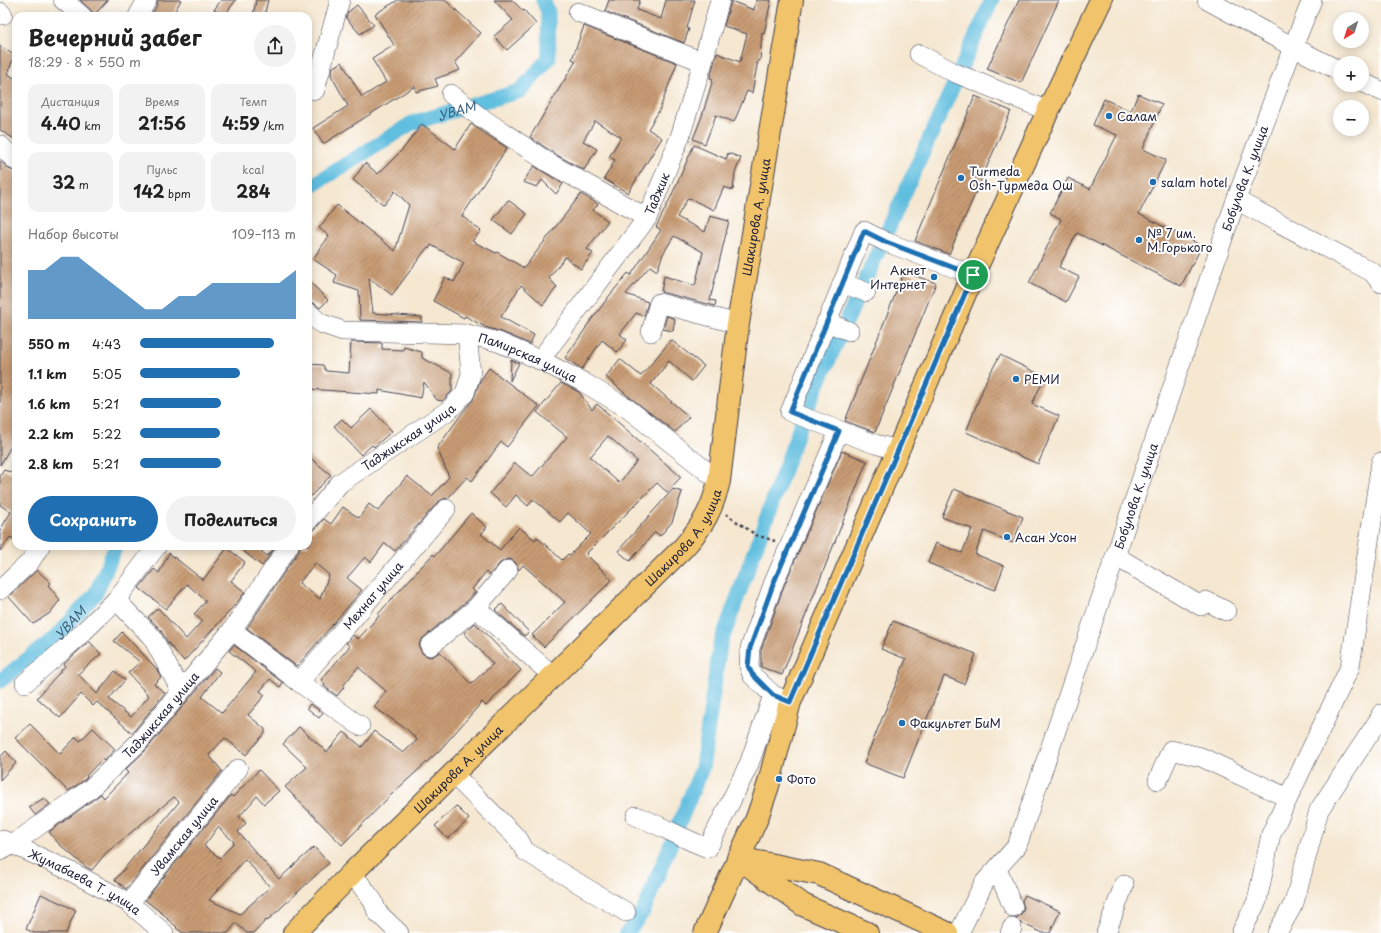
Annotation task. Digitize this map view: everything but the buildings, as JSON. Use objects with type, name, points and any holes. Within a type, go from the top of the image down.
[{"type":"main road","name":"Шакирова А. улица","points":[[294,933],[352,873],[552,675],[684,547],[701,527],[713,503],[719,481],[738,324],[792,0]]},
{"type":"main road","points":[[705,933],[757,818],[768,786],[782,699],[898,450],[973,275],[1048,111],[1102,0]]},
{"type":"main road","points":[[738,858],[803,905],[867,933]]},
{"type":"main road","points":[[738,858],[819,874],[947,933]]},
{"type":"street","points":[[63,0],[77,12]]},
{"type":"street","points":[[140,12],[147,0]]},
{"type":"street","points":[[316,90],[340,0]]},
{"type":"street","name":"Таджик","points":[[540,360],[647,218],[680,137],[720,0]]},
{"type":"street","name":"Бобулова К. улица","points":[[959,933],[984,883],[1017,846],[1236,200],[1312,0]]},
{"type":"street","points":[[1213,2],[1293,47],[1333,67]]},
{"type":"street","points":[[578,12],[703,62]]},
{"type":"street","points":[[919,54],[953,72],[1048,111]]},
{"type":"street","points":[[1369,85],[1381,91]]},
{"type":"street","points":[[463,103],[549,163],[647,218]]},
{"type":"street","points":[[0,145],[12,156]]},
{"type":"street","points":[[1236,200],[1372,272],[1381,283]]},
{"type":"street","points":[[898,450],[875,444],[790,412],[837,326],[853,287],[864,231],[878,238],[973,275]]},
{"type":"street","points":[[651,332],[659,304],[738,324]]},
{"type":"street","name":"Памирская улица","points":[[312,316],[320,323],[343,331],[467,334],[498,342],[540,360],[583,382],[627,408],[719,481]]},
{"type":"street","name":"Таджикская улица","points":[[312,516],[340,483],[450,410],[465,393],[471,374],[467,334]]},
{"type":"street","points":[[644,819],[685,839],[708,848],[782,699],[752,674],[748,666],[750,648],[774,582],[839,431]]},
{"type":"street","points":[[1241,933],[1258,901],[1271,834],[1350,667],[1381,462]]},
{"type":"street","name":"Мехнат улица","points":[[299,682],[446,509]]},
{"type":"street","points":[[0,590],[30,562],[38,550]]},
{"type":"street","points":[[25,683],[77,638],[116,600],[154,550]]},
{"type":"street","name":"Таджикская улица","points":[[4,845],[90,789],[138,743],[232,630],[286,550]]},
{"type":"street","points":[[1115,556],[1201,606],[1206,601],[1226,611]]},
{"type":"street","points":[[430,646],[476,608],[508,570]]},
{"type":"street","points":[[116,600],[152,637],[181,691]]},
{"type":"street","points":[[476,608],[552,675]]},
{"type":"street","points":[[232,630],[299,682],[360,726]]},
{"type":"street","points":[[1277,933],[1294,903],[1319,810],[1380,718],[1381,714]]},
{"type":"street","points":[[1158,780],[1171,750],[1201,757],[1288,798]]},
{"type":"street","name":"Увамская улица","points":[[129,903],[238,768]]},
{"type":"street","points":[[453,774],[519,840],[525,851],[626,912]]},
{"type":"street","name":"Жумабаева Т. улица","points":[[4,845],[70,871],[129,903],[164,933]]},
{"type":"street","points":[[997,869],[1013,907]]},
{"type":"street","points":[[352,873],[373,902],[377,912],[398,933]]},
{"type":"street","points":[[1106,933],[1124,885]]},
{"type":"path","points":[[713,503],[737,523],[756,535]]},
{"type":"waterway","name":"УВАМ","points":[[312,186],[412,123],[520,91],[549,58],[548,12],[543,0]]},
{"type":"waterway","points":[[627,933],[643,912],[702,768],[720,645],[805,413],[992,0]]},
{"type":"waterway","name":"УВАМ","points":[[0,681],[57,636],[96,593],[114,550]]},
{"type":"place","name":"Салам","points":[[1109,116]]},
{"type":"place","name":"Turmeda Osh-Турмеда Ош","points":[[961,178]]},
{"type":"place","name":"salam hotel","points":[[1153,182]]},
{"type":"place","name":"№ 7 им. М.Горького","points":[[1139,240]]},
{"type":"place","name":"Акнет Интернет","points":[[934,277]]},
{"type":"place","name":"РЕМИ","points":[[1016,379]]},
{"type":"place","name":"Асан Усон","points":[[1007,537]]},
{"type":"place","name":"Факультет БиМ","points":[[902,723]]},
{"type":"place","name":"Фото","points":[[779,779]]},
{"type":"route","points":[[864,231],[886,242],[973,275],[796,690],[790,702],[773,695],[752,674],[748,666],[750,648],[774,582],[839,431],[790,412],[864,231]]}]
